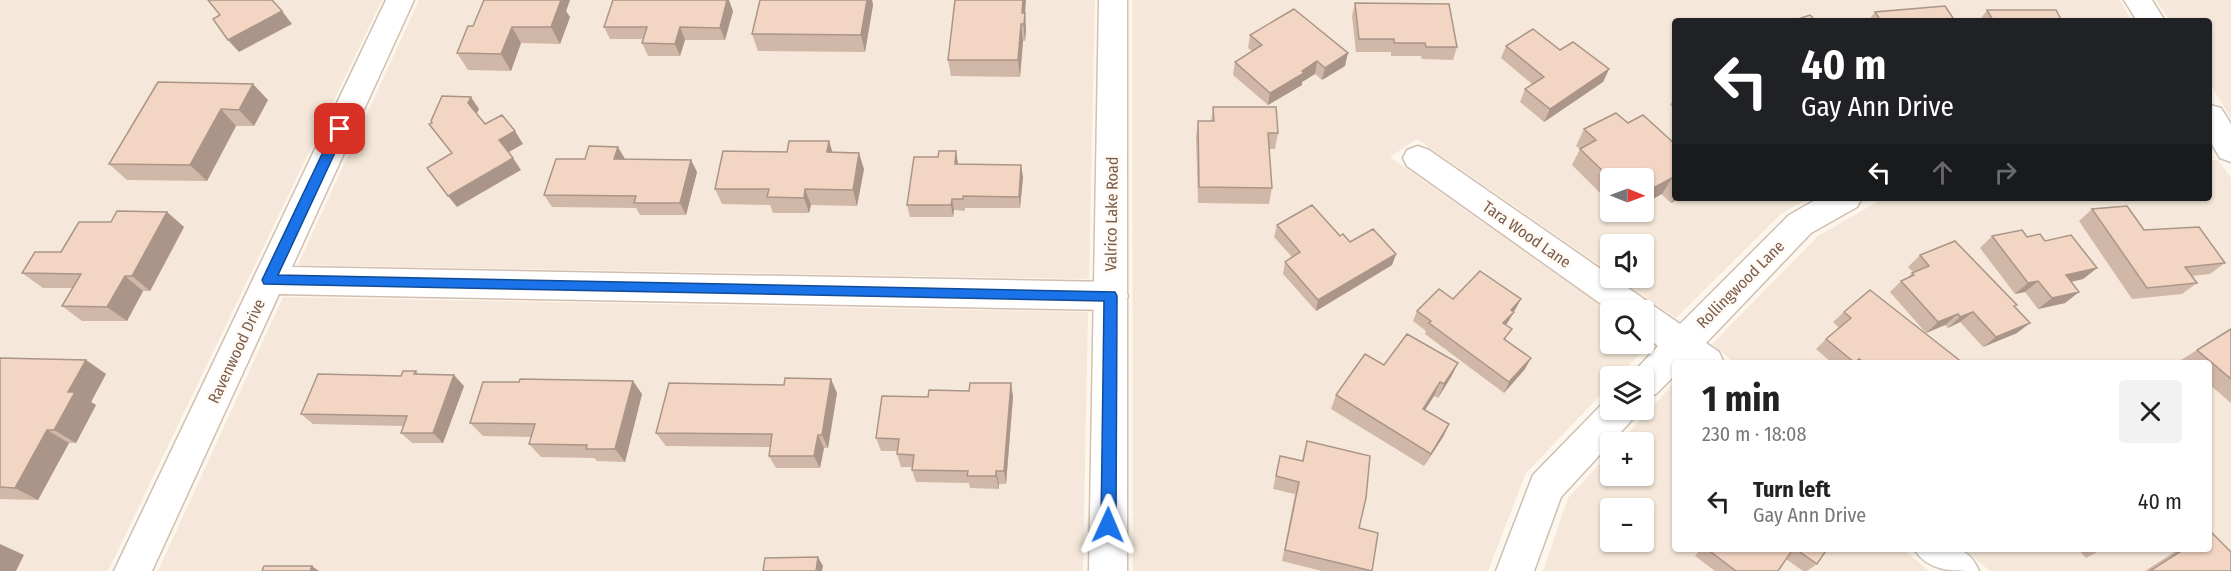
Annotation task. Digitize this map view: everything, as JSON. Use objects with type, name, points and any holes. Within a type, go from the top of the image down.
[{"type":"street","name":"Ravenwood Drive","points":[[133,571],[400,0]]},
{"type":"street","name":"Valrico Lake Road","points":[[1108,571],[1113,0]]},
{"type":"street","points":[[2138,0],[2149,18]]},
{"type":"street","points":[[2212,120],[2225,147]]},
{"type":"street","name":"Tara Wood Lane","points":[[1418,158],[1622,300]]},
{"type":"street","name":"Rollingwood Lane","points":[[1694,353],[1800,224],[1841,201]]},
{"type":"street","points":[[269,280],[1111,296]]},
{"type":"street","points":[[1654,323],[1694,353]]},
{"type":"street","name":"Rollingwood Lane","points":[[1654,376],[1672,366]]},
{"type":"street","points":[[1515,571],[1546,487],[1610,420]]},
{"type":"street","points":[[1937,552],[1960,571]]},
{"type":"shaded area","points":[[0,0],[382,0],[108,571],[0,571]]},
{"type":"shaded area","points":[[419,0],[1095,0],[1089,279],[298,265]]},
{"type":"shaded area","points":[[1132,0],[2120,0],[2130,18],[1672,18],[1672,201],[1804,201],[1781,214],[1676,318],[1654,303],[1654,300],[1649,300],[1632,288],[1654,288],[1654,234],[1600,234],[1600,265],[1417,139],[1390,157],[1600,305],[1600,354],[1640,354],[1628,366],[1600,366],[1600,396],[1526,473],[1488,571],[1133,571]]},
{"type":"shaded area","points":[[2156,0],[2231,0],[2231,119],[2212,87],[2212,18],[2168,18]]},
{"type":"shaded area","points":[[2212,160],[2218,160],[2231,178],[2231,571],[1990,571],[1967,552],[2212,552],[2212,360],[1731,360],[1712,344],[1818,236],[1879,201],[2212,201]]},
{"type":"shaded area","points":[[283,297],[1088,312],[1083,571],[158,571]]},
{"type":"shaded area","points":[[1672,385],[1672,552],[1907,552],[1929,571],[1543,571],[1568,498],[1600,464],[1600,486],[1654,486],[1654,432],[1629,432],[1640,420],[1654,420],[1654,405]]},
{"type":"building","points":[[208,0],[272,0],[282,11],[228,40],[213,19],[220,15]]},
{"type":"building","points":[[484,0],[561,0],[551,27],[512,27],[501,54],[457,53],[468,26],[473,26]]},
{"type":"building","points":[[613,0],[727,0],[720,28],[680,27],[675,44],[642,43],[647,27],[604,27]]},
{"type":"building","points":[[760,0],[867,0],[861,35],[752,34]]},
{"type":"building","points":[[955,0],[1023,0],[1022,13],[1025,13],[1024,24],[1021,24],[1018,60],[948,60]]},
{"type":"building","points":[[1355,3],[1449,4],[1457,47],[1426,47],[1425,43],[1394,43],[1394,39],[1359,39]]},
{"type":"building","points":[[1945,6],[1953,18],[1879,18],[1875,12]]},
{"type":"building","points":[[1294,9],[1348,53],[1325,68],[1317,61],[1302,71],[1304,73],[1270,93],[1235,62],[1262,45],[1250,35]]},
{"type":"building","points":[[1987,10],[2056,10],[2060,18],[1992,18]]},
{"type":"building","points":[[1533,29],[1560,50],[1573,42],[1609,69],[1550,109],[1525,89],[1544,77],[1506,46]]},
{"type":"building","points":[[158,82],[253,84],[239,110],[221,109],[190,165],[109,164]]},
{"type":"building","points":[[442,96],[471,97],[468,103],[485,124],[502,115],[515,131],[499,140],[513,158],[448,196],[427,168],[452,153],[429,124],[432,123]]},
{"type":"building","points":[[1213,107],[1276,107],[1278,133],[1268,133],[1272,188],[1199,187],[1198,121],[1214,121]]},
{"type":"building","points":[[1616,113],[1628,123],[1643,115],[1672,141],[1672,178],[1654,188],[1654,168],[1600,168],[1580,149],[1596,140],[1584,129]]},
{"type":"building","points":[[789,141],[829,141],[827,152],[859,153],[853,190],[805,189],[804,198],[767,197],[769,189],[715,189],[723,151],[787,152]]},
{"type":"building","points":[[589,146],[618,147],[614,159],[691,160],[680,203],[634,203],[636,196],[544,195],[556,159],[585,159]]},
{"type":"building","points":[[939,151],[956,151],[955,164],[1021,165],[1019,197],[963,196],[963,199],[952,199],[951,205],[907,205],[914,157],[938,157]]},
{"type":"building","points":[[1312,205],[1340,236],[1343,234],[1350,242],[1373,229],[1396,254],[1318,300],[1285,262],[1300,252],[1277,225]]},
{"type":"building","points":[[2127,206],[2144,230],[2199,227],[2225,263],[2185,267],[2197,283],[2147,288],[2092,209]]},
{"type":"building","points":[[117,211],[167,212],[132,276],[125,276],[107,307],[62,306],[81,274],[22,273],[35,252],[61,252],[79,222],[111,222]]},
{"type":"building","points":[[2022,230],[2027,237],[2040,234],[2045,241],[2071,235],[2097,268],[2066,275],[2079,292],[2052,298],[2038,281],[2028,283],[1992,236]]},
{"type":"building","points":[[1955,241],[2017,305],[2014,306],[2030,323],[1996,337],[1973,312],[1960,317],[1958,314],[1938,322],[1901,281],[1914,275],[1912,273],[1929,266],[1920,255]]},
{"type":"building","points":[[1480,271],[1521,299],[1511,310],[1514,312],[1503,323],[1512,329],[1504,339],[1531,358],[1509,382],[1429,323],[1431,321],[1417,311],[1439,289],[1453,299]]},
{"type":"building","points":[[1870,290],[1959,360],[1851,360],[1826,339],[1851,318],[1844,312]]},
{"type":"building","points":[[2231,329],[2231,379],[2212,363],[2212,360],[2209,360],[2197,350]]},
{"type":"building","points":[[1407,334],[1458,363],[1444,384],[1440,382],[1423,409],[1449,424],[1431,454],[1336,395],[1365,354],[1384,365]]},
{"type":"building","points":[[0,358],[86,360],[68,392],[75,392],[54,430],[47,430],[15,488],[0,487]]},
{"type":"building","points":[[403,371],[416,371],[414,374],[454,375],[433,433],[401,433],[407,416],[301,414],[318,374],[401,376]]},
{"type":"building","points":[[785,378],[831,379],[822,435],[818,435],[814,456],[769,456],[772,434],[656,433],[669,383],[784,385]]},
{"type":"building","points":[[520,379],[633,381],[615,449],[586,449],[587,445],[529,444],[535,424],[470,423],[483,382],[519,382]]},
{"type":"building","points":[[970,383],[1011,383],[1004,471],[996,471],[996,476],[967,476],[968,471],[912,470],[914,455],[897,454],[899,439],[876,438],[882,396],[928,397],[929,390],[969,391]]},
{"type":"building","points":[[1307,441],[1370,456],[1366,498],[1359,528],[1378,533],[1372,571],[1285,550],[1299,482],[1276,476],[1280,456],[1303,461]]},
{"type":"building","points":[[2212,533],[2231,552],[2231,571],[2150,571],[2179,552],[2212,552]]},
{"type":"building","points":[[1711,552],[1791,552],[1778,571],[1736,571]]},
{"type":"building","points":[[1800,552],[1825,552],[1817,564]]},
{"type":"building","points":[[818,557],[816,571],[763,571],[765,558]]},
{"type":"building","points":[[264,566],[312,566],[310,571],[262,571]]},
{"type":"route","points":[[340,129],[269,280],[1111,296],[1108,525]]}]
